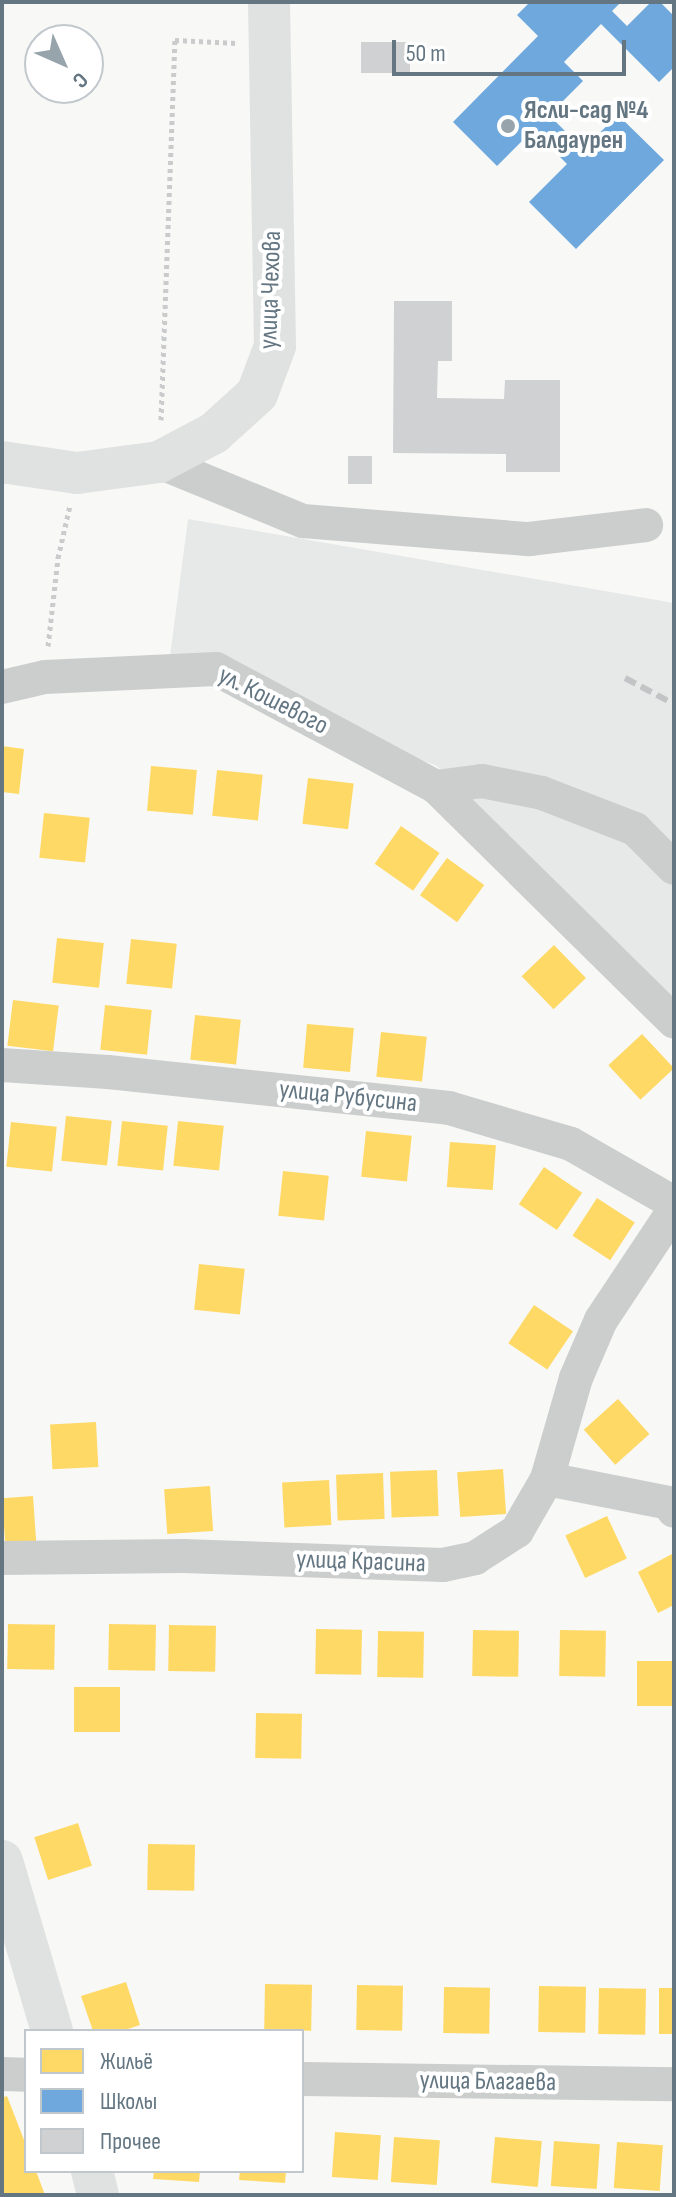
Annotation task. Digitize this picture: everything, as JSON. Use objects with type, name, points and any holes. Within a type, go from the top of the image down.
[{"type":"main road","name":"улица Чехова","points":[[2,462],[77,473],[159,462],[214,433],[257,394],[275,346],[269,2]]},
{"type":"main road","points":[[2,1861],[51,2029]]},
{"type":"main road","points":[[92,2173],[98,2195]]},
{"type":"street","points":[[159,462],[303,521],[529,539],[646,525]]},
{"type":"street","name":"ул. Кошевого","points":[[2,687],[45,677],[216,669],[436,787],[674,1022]]},
{"type":"street","points":[[436,787],[482,781],[542,793],[635,829],[674,868]]},
{"type":"street","name":"улица Рубусина","points":[[2,1065],[108,1072],[449,1108],[571,1144],[674,1203]]},
{"type":"street","name":"улица Красина","points":[[2,1558],[183,1556],[443,1565],[475,1558],[517,1531],[547,1479],[576,1378],[601,1320],[674,1210]]},
{"type":"street","points":[[547,1479],[672,1504]]},
{"type":"street","points":[[2,2074],[24,2075]]},
{"type":"street","name":"улица Благаева","points":[[304,2079],[674,2084]]},
{"type":"path","points":[[159,462],[175,40],[270,45]]},
{"type":"path","points":[[45,677],[58,558],[77,473]]},
{"type":"shaded area","points":[[188,519],[674,603],[674,1011],[437,766],[169,664]]},
{"type":"building: Жильё","points":[[2,746],[24,749],[19,794],[2,792]]},
{"type":"building: Жильё","points":[[151,766],[197,770],[193,815],[147,811]]},
{"type":"building: Жильё","points":[[217,770],[263,775],[258,821],[212,816]]},
{"type":"building: Жильё","points":[[308,778],[354,784],[348,829],[302,824]]},
{"type":"building: Жильё","points":[[44,813],[90,818],[85,863],[39,858]]},
{"type":"building: Жильё","points":[[401,826],[440,853],[413,891],[375,864]]},
{"type":"building: Жильё","points":[[447,858],[484,885],[457,922],[420,895]]},
{"type":"building: Жильё","points":[[57,938],[104,943],[99,988],[52,983]]},
{"type":"building: Жильё","points":[[131,939],[177,944],[172,989],[126,984]]},
{"type":"building: Жильё","points":[[554,945],[586,978],[554,1009],[522,976]]},
{"type":"building: Жильё","points":[[13,1000],[59,1006],[53,1051],[7,1046]]},
{"type":"building: Жильё","points":[[105,1005],[152,1010],[147,1055],[100,1050]]},
{"type":"building: Жильё","points":[[195,1015],[241,1020],[236,1065],[190,1060]]},
{"type":"building: Жильё","points":[[307,1024],[354,1028],[350,1072],[303,1068]]},
{"type":"building: Жильё","points":[[381,1032],[427,1037],[422,1082],[376,1077]]},
{"type":"building: Жильё","points":[[642,1034],[674,1068],[640,1100],[608,1065]]},
{"type":"building: Жильё","points":[[66,1116],[112,1121],[107,1166],[61,1161]]},
{"type":"building: Жильё","points":[[122,1121],[168,1126],[163,1171],[117,1166]]},
{"type":"building: Жильё","points":[[178,1121],[224,1126],[219,1171],[173,1166]]},
{"type":"building: Жильё","points":[[11,1122],[57,1127],[52,1172],[6,1167]]},
{"type":"building: Жильё","points":[[366,1131],[412,1136],[407,1182],[361,1177]]},
{"type":"building: Жильё","points":[[450,1142],[496,1145],[493,1190],[447,1187]]},
{"type":"building: Жильё","points":[[544,1167],[582,1193],[557,1230],[519,1204]]},
{"type":"building: Жильё","points":[[283,1171],[329,1176],[324,1221],[278,1216]]},
{"type":"building: Жильё","points":[[597,1198],[635,1223],[610,1260],[572,1236]]},
{"type":"building: Жильё","points":[[199,1264],[245,1269],[240,1315],[194,1310]]},
{"type":"building: Жильё","points":[[534,1305],[573,1331],[547,1369],[508,1343]]},
{"type":"building: Жильё","points":[[618,1399],[649,1434],[615,1465],[584,1430]]},
{"type":"building: Жильё","points":[[96,1422],[98,1467],[52,1469],[50,1424]]},
{"type":"building: Жильё","points":[[503,1469],[506,1514],[460,1517],[457,1472]]},
{"type":"building: Жильё","points":[[437,1470],[439,1516],[392,1518],[390,1472]]},
{"type":"building: Жильё","points":[[383,1473],[385,1519],[338,1521],[336,1475]]},
{"type":"building: Жильё","points":[[329,1480],[331,1525],[284,1527],[282,1482]]},
{"type":"building: Жильё","points":[[210,1486],[213,1531],[167,1534],[164,1489]]},
{"type":"building: Жильё","points":[[33,1496],[36,1541],[5,1543],[2,1498]]},
{"type":"building: Жильё","points":[[607,1516],[627,1559],[585,1578],[565,1535]]},
{"type":"building: Жильё","points":[[674,1553],[674,1605],[658,1613],[638,1572]]},
{"type":"building: Жильё","points":[[8,1624],[55,1625],[54,1670],[7,1669]]},
{"type":"building: Жильё","points":[[109,1624],[156,1625],[155,1671],[108,1670]]},
{"type":"building: Жильё","points":[[169,1625],[216,1626],[215,1672],[168,1671]]},
{"type":"building: Жильё","points":[[316,1629],[362,1630],[361,1675],[315,1674]]},
{"type":"building: Жильё","points":[[473,1630],[519,1631],[518,1677],[472,1676]]},
{"type":"building: Жильё","points":[[560,1630],[606,1631],[605,1677],[559,1676]]},
{"type":"building: Жильё","points":[[378,1631],[424,1632],[423,1678],[377,1677]]},
{"type":"building: Жильё","points":[[637,1661],[674,1661],[674,1706],[637,1706]]},
{"type":"building: Жильё","points":[[74,1687],[120,1687],[120,1732],[74,1732]]},
{"type":"building: Жильё","points":[[256,1713],[302,1714],[301,1759],[255,1758]]},
{"type":"building: Жильё","points":[[78,1823],[92,1866],[48,1880],[34,1837]]},
{"type":"building: Жильё","points":[[148,1844],[195,1845],[194,1891],[147,1890]]},
{"type":"building: Жильё","points":[[126,1982],[140,2025],[128,2029],[92,2029],[81,1996]]},
{"type":"building: Жильё","points":[[265,1984],[312,1985],[311,2031],[264,2029]]},
{"type":"building: Жильё","points":[[357,1985],[403,1986],[402,2031],[356,2030]]},
{"type":"building: Жильё","points":[[539,1986],[586,1987],[585,2033],[538,2032]]},
{"type":"building: Жильё","points":[[444,1987],[490,1988],[489,2034],[443,2033]]},
{"type":"building: Жильё","points":[[599,1988],[646,1989],[645,2035],[598,2034]]},
{"type":"building: Жильё","points":[[659,1988],[674,1988],[674,2034],[659,2034]]},
{"type":"building: Жильё","points":[[7,2096],[24,2140],[24,2173],[37,2173],[45,2195],[2,2195],[2,2098]]},
{"type":"building: Жильё","points":[[335,2132],[381,2135],[378,2180],[332,2177]]},
{"type":"building: Жильё","points":[[394,2137],[440,2140],[437,2185],[391,2182]]},
{"type":"building: Жильё","points":[[495,2137],[542,2141],[538,2187],[491,2183]]},
{"type":"building: Жильё","points":[[554,2141],[600,2144],[597,2189],[551,2186]]},
{"type":"building: Жильё","points":[[617,2142],[663,2145],[660,2191],[614,2188]]},
{"type":"building: Жильё","points":[[154,2173],[200,2173],[199,2182],[153,2179]]},
{"type":"building: Жильё","points":[[240,2173],[286,2173],[285,2183],[239,2180]]},
{"type":"building: Школы","name":"Ясли-сад №4 Балдаурен","points":[[530,2],[621,2],[612,11],[627,26],[651,2],[660,2],[674,16],[674,67],[659,82],[601,24],[564,62],[583,81],[549,115],[583,149],[618,115],[664,160],[576,249],[529,202],[567,164],[533,130],[497,166],[453,122],[538,36],[517,15]]},
{"type":"building: Прочее","points":[[361,42],[410,42],[410,73],[361,73]]},
{"type":"building: Прочее","points":[[394,301],[452,301],[452,361],[438,361],[437,398],[504,399],[505,380],[560,380],[560,472],[506,472],[506,454],[393,453]]},
{"type":"building: Прочее","points":[[348,456],[372,456],[372,484],[348,484]]},
{"type":"railway","points":[[625,678],[674,704]]},
{"type":"place","name":"Ясли-сад №4 Балдаурен","points":[[508,126]]}]
